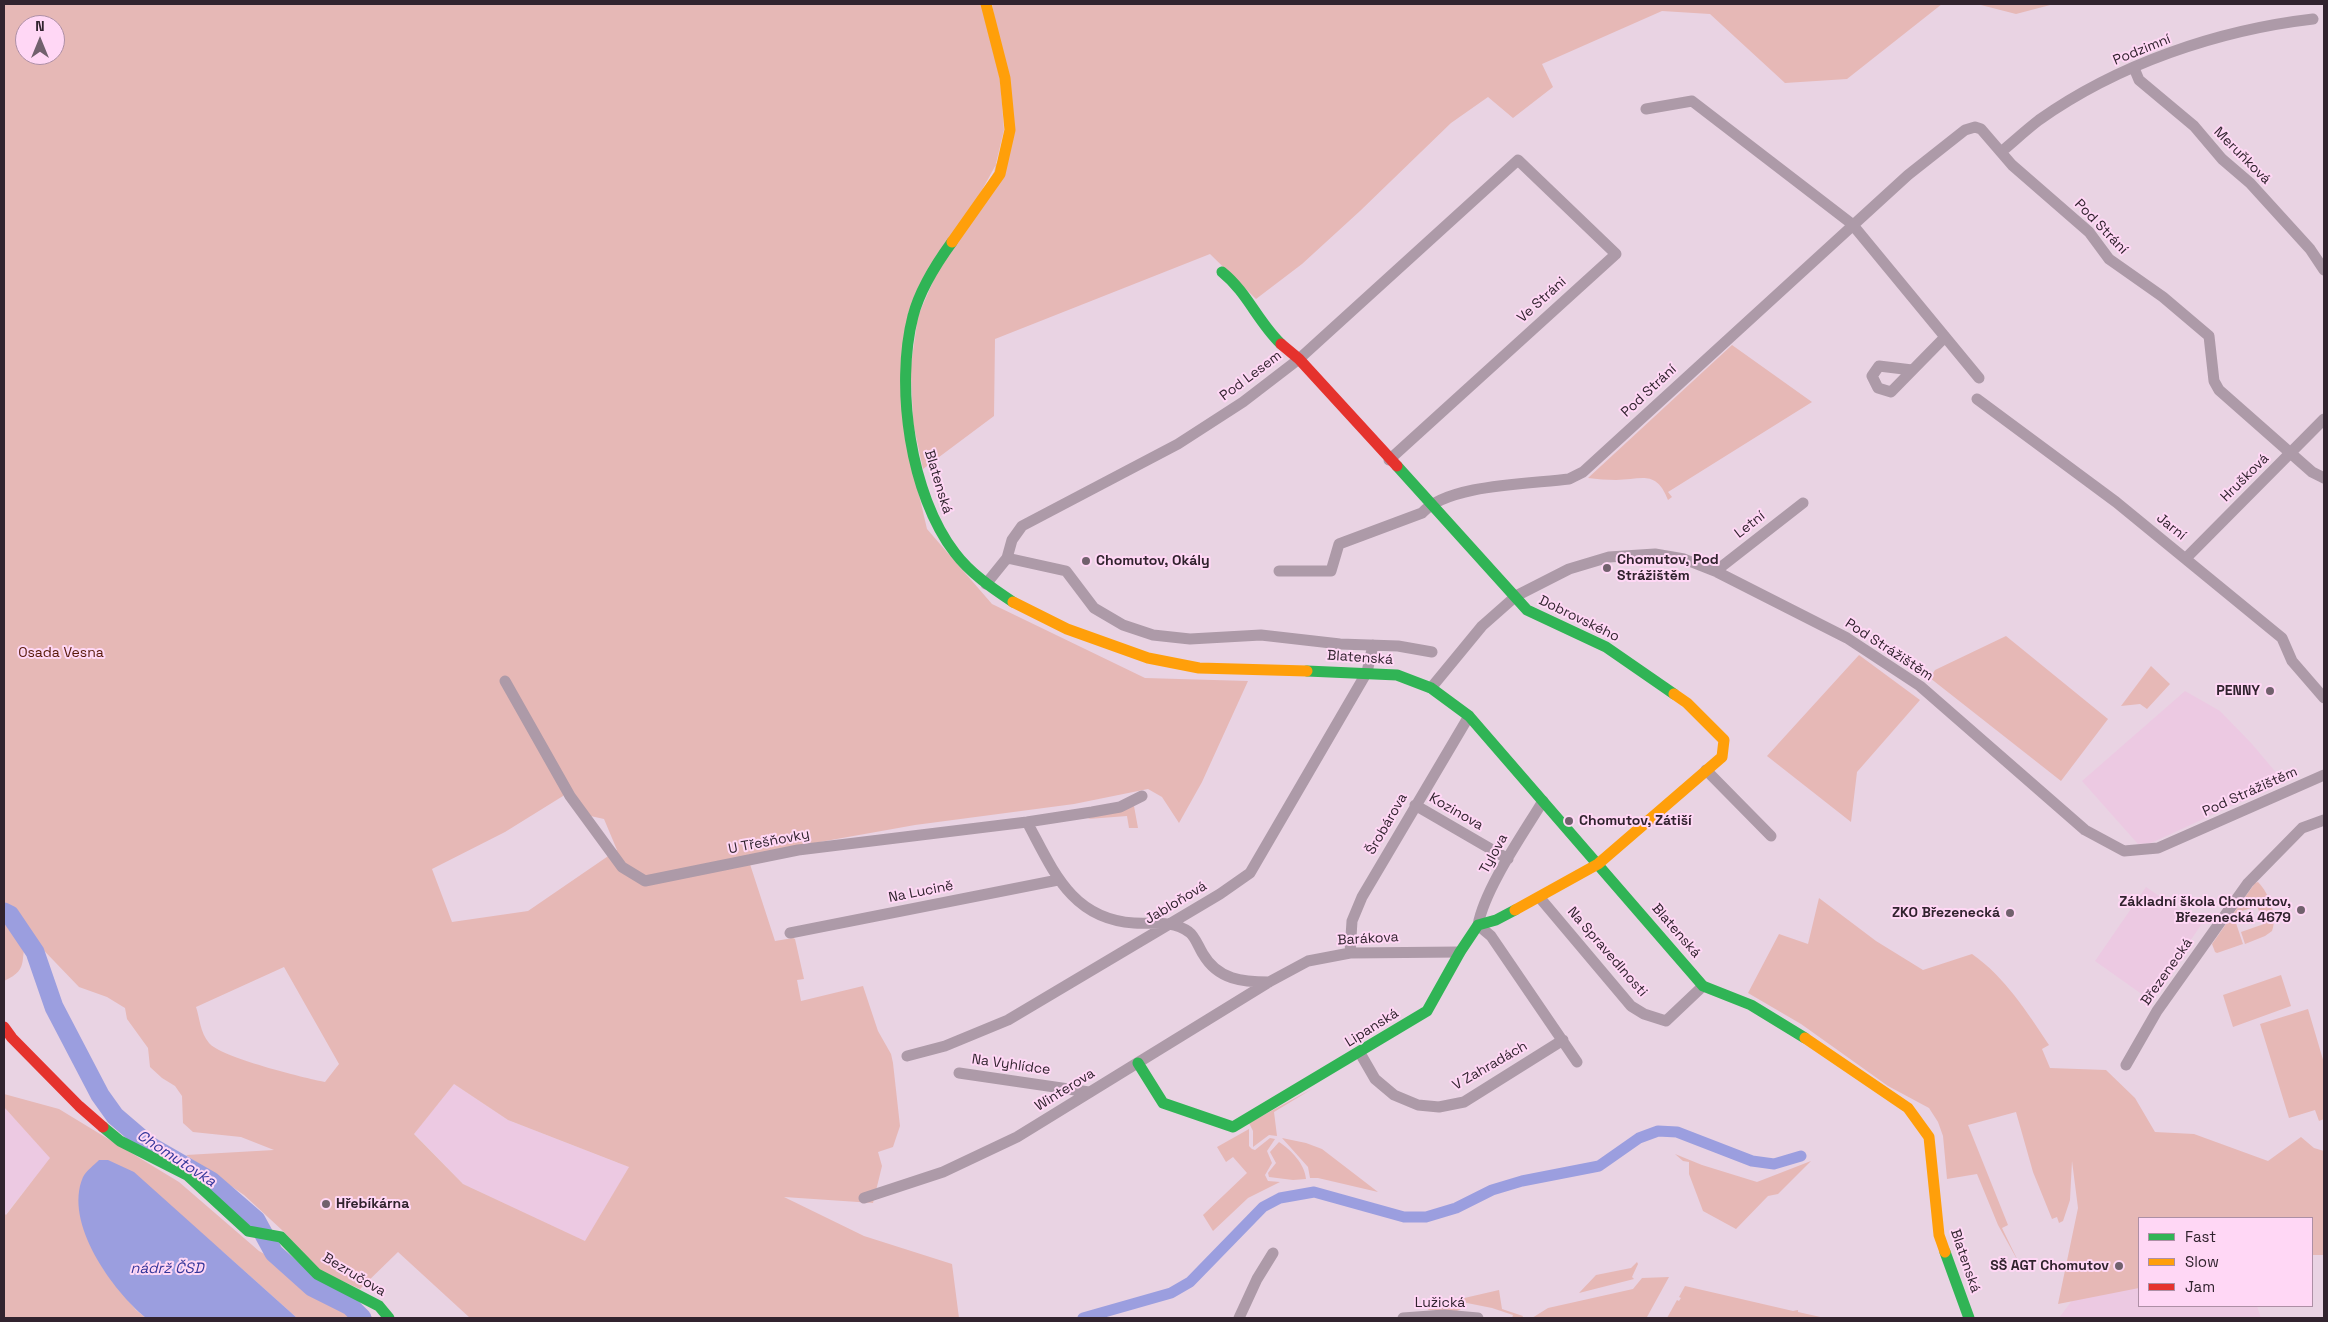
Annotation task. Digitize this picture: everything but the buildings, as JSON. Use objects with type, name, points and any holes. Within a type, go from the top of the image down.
[{"type":"street","name":"Blatenská","points":[[986,4],[1005,78],[1010,130],[1000,174],[934,267],[913,314],[906,365],[906,413],[913,453],[933,519],[955,554],[986,584],[1022,608],[1067,629],[1148,658],[1199,668],[1368,672],[1398,675],[1432,688],[1469,716],[1703,986],[1751,1005],[1817,1045],[1908,1108],[1928,1137],[1939,1235],[1969,1318]]},
{"type":"street","name":"Podzimní","points":[[2000,152],[2039,120],[2098,84],[2134,68],[2179,50],[2234,34],[2287,22],[2313,19]]},
{"type":"street","name":"Meruňková","points":[[2134,68],[2139,80],[2194,126],[2222,159],[2250,183],[2310,249],[2324,270]]},
{"type":"street","points":[[1646,109],[1692,101],[1852,224],[1979,378]]},
{"type":"street","name":"Pod Strání","points":[[1429,505],[1453,494],[1569,479],[1583,472],[1908,174],[1965,130],[1976,127],[1981,129],[2012,165],[2090,232],[2095,243],[2109,259],[2163,297],[2209,336],[2214,381],[2219,390],[2312,472],[2324,478]]},
{"type":"street","name":"Pod Lesem","points":[[986,584],[1007,558],[1012,540],[1022,526],[1178,444],[1243,402],[1298,359],[1518,160]]},
{"type":"street","name":"Ve Stráni","points":[[1389,460],[1616,254],[1518,160]]},
{"type":"street","name":"Dobrovského","points":[[1222,272],[1234,280],[1248,297],[1272,334],[1298,359],[1429,505],[1516,596],[1527,610],[1606,647],[1687,703],[1724,740],[1722,757],[1598,864]]},
{"type":"street","points":[[1912,370],[1945,337]]},
{"type":"street","name":"Jarní","points":[[1977,399],[2116,502],[2282,638],[2292,661],[2324,698]]},
{"type":"street","name":"Hrušková","points":[[2186,558],[2292,454],[2324,419]]},
{"type":"street","name":"Letní","points":[[1717,572],[1803,503]]},
{"type":"street","points":[[1279,571],[1330,571],[1339,544],[1422,513],[1429,505]]},
{"type":"street","name":"Pod Strážištěm","points":[[1432,688],[1482,626],[1516,596],[1569,569],[1609,557],[1654,554],[1684,559],[1717,572],[1847,638],[1920,686],[2085,830],[2124,851],[2158,848],[2324,775]]},
{"type":"street","points":[[1007,558],[1066,572],[1094,608],[1123,625],[1153,635],[1190,639],[1261,635],[1398,646],[1432,652]]},
{"type":"street","name":"Jabloňová","points":[[907,1056],[945,1046],[1008,1020],[1171,924],[1250,873],[1368,672],[1373,645]]},
{"type":"street","name":"U Třešňovky","points":[[504,681],[570,796],[622,867],[645,881],[798,850],[1027,822],[1120,807],[1142,796]]},
{"type":"street","name":"Šrobárova","points":[[1350,953],[1352,921],[1359,905],[1415,805],[1469,716]]},
{"type":"street","points":[[1706,770],[1771,836]]},
{"type":"street","name":"Tylova","points":[[1478,926],[1480,911],[1508,859],[1544,801]]},
{"type":"street","name":"Kozinova","points":[[1415,805],[1508,859]]},
{"type":"street","name":"Březenecká","points":[[2126,1065],[2157,1011],[2248,883],[2302,828],[2324,820]]},
{"type":"street","name":"Barákova","points":[[1027,822],[1058,880],[1066,891],[1099,916],[1132,923],[1171,924],[1190,932],[1208,963],[1224,975],[1243,982],[1269,982],[1308,961],[1350,953],[1460,952]]},
{"type":"street","points":[[1478,926],[1496,920],[1540,898],[1598,864]]},
{"type":"street","name":"Na Lucině","points":[[790,933],[1058,880]]},
{"type":"street","name":"Na Spravedlnosti","points":[[1540,898],[1630,1006],[1644,1014],[1666,1021],[1703,986]]},
{"type":"street","points":[[1478,926],[1491,936],[1577,1062]]},
{"type":"street","name":"Lipanská","points":[[1138,1063],[1163,1103],[1233,1127],[1360,1053],[1427,1011],[1460,952],[1478,926]]},
{"type":"street","name":"Winterova","points":[[864,1198],[943,1172],[1018,1137],[1088,1092],[1269,982]]},
{"type":"street","name":"Bezručova","points":[[4,1027],[12,1038],[79,1106],[120,1141],[187,1175],[248,1231],[281,1237],[317,1274],[379,1306],[390,1318]]},
{"type":"street","name":"V Zahradách","points":[[1360,1053],[1375,1079],[1394,1095],[1418,1105],[1440,1107],[1464,1102],[1563,1040]]},
{"type":"street","name":"Na Vyhlídce","points":[[959,1073],[1088,1092]]},
{"type":"street","points":[[1239,1318],[1256,1280],[1273,1253]]},
{"type":"street","name":"Lužická","points":[[1403,1318],[1444,1315],[1478,1318]]},
{"type":"shaded area","points":[[2185,691],[2220,711],[2252,744],[2284,782],[2151,843],[2138,844],[2082,781]]},
{"type":"shaded area","points":[[2146,887],[2201,925],[2150,1000],[2095,961]]},
{"type":"shaded area","points":[[454,1084],[508,1120],[629,1167],[586,1242],[463,1184],[414,1133]]},
{"type":"shaded area","points":[[4,1107],[51,1158],[5,1215],[4,1213]]},
{"type":"shaded area","name":"SŠ AGT Chomutov","points":[[2138,1220],[2138,1307],[2257,1307],[2261,1318],[2059,1318],[2128,1225]]},
{"type":"green space","name":"Osada Vesna","points":[[4,4],[981,4],[1000,78],[1004,130],[994,172],[908,313],[916,482],[927,529],[992,604],[1145,678],[1248,681],[1202,782],[1179,823],[1162,797],[1148,789],[1074,804],[915,825],[747,855],[775,941],[795,939],[804,979],[797,980],[801,1001],[863,986],[878,1031],[891,1054],[900,1126],[893,1147],[878,1152],[882,1166],[873,1203],[784,1197],[864,1236],[952,1264],[959,1318],[470,1318],[398,1252],[360,1289],[320,1271],[283,1231],[244,1195],[186,1155],[274,1150],[241,1137],[193,1132],[183,1123],[182,1096],[175,1086],[150,1067],[148,1048],[127,1019],[125,1008],[107,997],[79,987],[30,936],[26,943],[21,967],[13,976],[4,981]],"holes":[[[568,785],[586,815],[604,819],[617,850],[528,911],[452,922],[432,869],[505,832],[563,796]],[[284,967],[339,1064],[325,1082],[263,1066],[216,1049],[206,1039],[202,1030],[196,1007]],[[454,1084],[508,1120],[629,1167],[585,1241],[463,1184],[414,1134]]]},
{"type":"green space","points":[[992,4],[1942,4],[1847,79],[1785,83],[1710,14],[1662,11],[1542,64],[1553,87],[1513,118],[1488,97],[1451,123],[1302,264],[1256,299],[1210,254],[995,339],[994,416],[923,469],[911,413],[911,365],[918,316],[938,270],[1015,130]]},
{"type":"green space","points":[[1977,4],[2054,4],[2016,14]]},
{"type":"green space","points":[[1732,345],[1812,402],[1668,492],[1672,497],[1668,500],[1658,484],[1647,478],[1606,480],[1588,478]]},
{"type":"green space","points":[[2006,636],[2108,719],[2061,781],[1930,678],[1935,670]]},
{"type":"green space","points":[[1859,655],[1920,700],[1857,772],[1851,822],[1767,756]]},
{"type":"green space","points":[[2151,666],[2170,684],[2147,709],[2140,704],[2121,706]]},
{"type":"green space","points":[[1134,806],[1138,828],[1129,828],[1127,816],[1088,819],[1104,811]]},
{"type":"green space","points":[[2258,882],[2269,898],[2273,912],[2274,925],[2272,931],[2245,944],[2241,932],[2264,924],[2257,906],[2236,913],[2234,917],[2243,944],[2217,953],[2215,952],[2212,944],[2255,883]]},
{"type":"green space","points":[[1819,898],[1876,941],[1923,970],[1972,954],[2005,984],[2032,1020],[2049,1045],[2042,1049],[2050,1068],[2106,1070],[2135,1098],[2155,1132],[2194,1134],[2268,1161],[2301,1137],[2314,1148],[2324,1151],[2324,1255],[2313,1255],[2313,1217],[2138,1217],[2138,1288],[2058,1304],[2078,1208],[2072,1161],[2070,1200],[2063,1221],[2059,1223],[2057,1217],[2052,1219],[2033,1172],[2016,1112],[1968,1125],[2008,1225],[2002,1228],[2019,1263],[1998,1225],[1977,1174],[1947,1179],[1943,1136],[1938,1122],[1929,1108],[1888,1086],[1801,1024],[1748,993],[1779,934],[1808,944]]},
{"type":"green space","points":[[2281,975],[2291,1006],[2233,1027],[2223,995]]},
{"type":"green space","points":[[2308,1009],[2324,1063],[2324,1119],[2319,1121],[2315,1110],[2289,1118],[2260,1024]]},
{"type":"green space","points":[[1312,1089],[1274,1112],[1277,1136],[1269,1135],[1253,1147],[1253,1131],[1249,1123]]},
{"type":"green space","points":[[4,1094],[59,1109],[179,1182],[259,1251],[369,1313],[373,1318],[297,1318],[222,1251],[84,1176],[80,1190],[80,1211],[104,1270],[136,1310],[146,1318],[4,1318],[4,1213],[6,1215],[50,1158],[4,1107]]},
{"type":"green space","points":[[1249,1129],[1249,1146],[1252,1149],[1255,1150],[1270,1138],[1275,1139],[1267,1151],[1272,1163],[1265,1175],[1268,1181],[1280,1182],[1248,1198],[1213,1231],[1203,1215],[1247,1173],[1233,1157],[1226,1162],[1217,1147]]},
{"type":"green space","points":[[1282,1138],[1306,1143],[1322,1149],[1378,1192],[1318,1178],[1310,1178],[1308,1167]]},
{"type":"green space","points":[[1279,1142],[1297,1158],[1303,1168],[1306,1179],[1293,1180],[1269,1177],[1268,1173],[1276,1163],[1270,1152]]},
{"type":"green space","points":[[1675,1154],[1702,1165],[1757,1182],[1811,1161],[1778,1194],[1768,1196],[1736,1229],[1703,1211],[1689,1174],[1689,1162],[1683,1161]]},
{"type":"green space","points":[[1637,1262],[1638,1264],[1632,1277],[1634,1279],[1579,1293],[1596,1275],[1631,1268]]},
{"type":"green space","points":[[1669,1277],[1647,1317],[1532,1318],[1548,1308],[1633,1289],[1642,1278]]},
{"type":"green space","points":[[1685,1286],[1793,1311],[1798,1310],[1798,1312],[1825,1318],[1667,1318],[1677,1300],[1679,1301],[1681,1298],[1679,1297]]},
{"type":"green space","points":[[1499,1290],[1502,1309],[1523,1316],[1522,1318],[1512,1318],[1513,1315],[1492,1308],[1462,1302],[1461,1309],[1457,1311],[1428,1310],[1435,1299],[1460,1299]]},
{"type":"water","name":"nádrž ČSD","points":[[99,1160],[108,1160],[134,1172],[297,1318],[146,1318],[119,1291],[106,1274],[85,1235],[80,1215],[79,1195],[83,1177]]},
{"type":"waterway","name":"Chomutovka","points":[[4,912],[10,915],[35,952],[54,1007],[100,1095],[115,1116],[150,1146],[211,1181],[256,1220],[274,1253],[312,1287],[350,1306],[362,1318]]},
{"type":"waterway","points":[[1083,1318],[1171,1293],[1190,1282],[1263,1207],[1280,1198],[1314,1192],[1404,1217],[1426,1217],[1456,1208],[1492,1190],[1522,1181],[1599,1166],[1639,1138],[1658,1131],[1677,1132],[1752,1161],[1774,1164],[1801,1156]]},
{"type":"traffic: fast","points":[[952,242],[929,277],[913,316],[908,344],[906,374],[910,439],[917,471],[927,501],[940,529],[955,553],[974,574],[1013,602]]},
{"type":"traffic: fast","points":[[1222,272],[1239,289],[1281,344]]},
{"type":"traffic: fast","points":[[1397,466],[1527,610],[1606,647],[1674,694]]},
{"type":"traffic: fast","points":[[1307,671],[1397,675],[1431,688],[1469,716],[1703,986],[1751,1005],[1805,1038]]},
{"type":"traffic: fast","points":[[1138,1063],[1163,1103],[1233,1127],[1427,1011],[1460,952],[1478,925],[1496,920],[1515,910]]},
{"type":"traffic: fast","points":[[103,1127],[120,1141],[187,1175],[248,1231],[281,1237],[317,1274],[379,1306],[389,1318]]},
{"type":"traffic: fast","points":[[1945,1252],[1969,1318]]},
{"type":"traffic: slow","points":[[952,242],[1000,174],[1010,130],[1005,78],[986,4]]},
{"type":"traffic: slow","points":[[1013,602],[1067,629],[1148,658],[1199,668],[1307,671]]},
{"type":"traffic: slow","points":[[1515,910],[1598,864],[1722,757],[1724,740],[1687,703],[1674,694]]},
{"type":"traffic: slow","points":[[1805,1038],[1908,1108],[1929,1137],[1939,1235],[1945,1252]]},
{"type":"traffic: jam","points":[[1281,344],[1299,359],[1397,466]]},
{"type":"traffic: jam","points":[[4,1027],[12,1038],[79,1106],[103,1127]]},
{"type":"place","name":"Chomutov, Okály","points":[[1086,561]]},
{"type":"place","name":"Chomutov, Pod Strážištěm","points":[[1607,568]]},
{"type":"place","name":"PENNY","points":[[2270,691]]},
{"type":"place","name":"Chomutov, Zátiší","points":[[1569,821]]},
{"type":"place","name":"Základní škola Chomutov, Březenecká 4679","points":[[2301,910]]},
{"type":"place","name":"ZKO Březenecká","points":[[2010,913]]},
{"type":"place","name":"Hřebíkárna","points":[[326,1204]]},
{"type":"place","name":"SŠ AGT Chomutov","points":[[2119,1266]]}]
